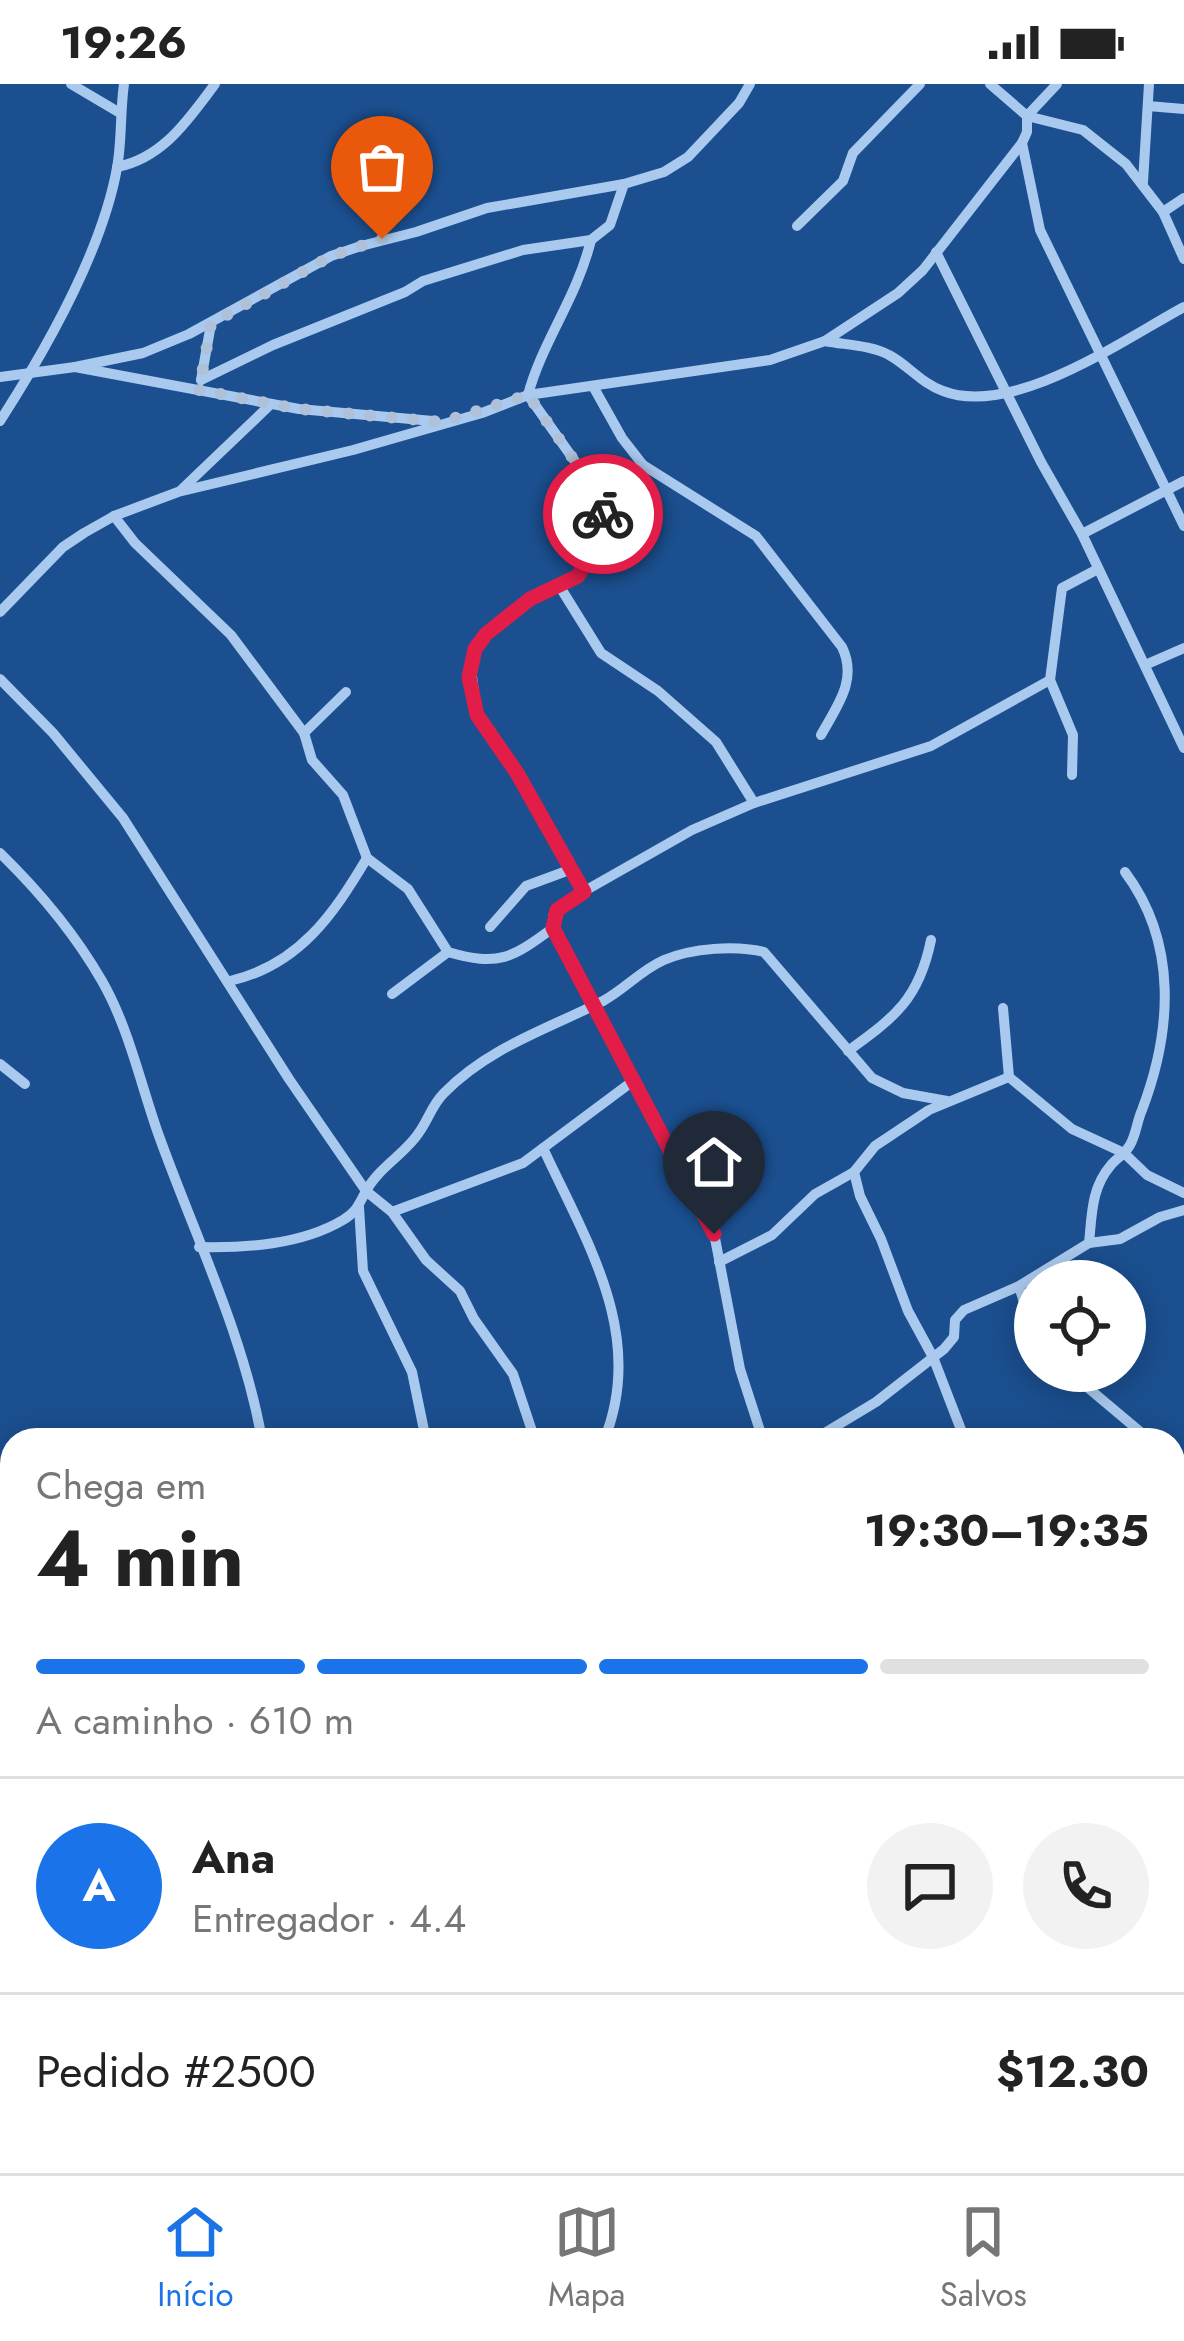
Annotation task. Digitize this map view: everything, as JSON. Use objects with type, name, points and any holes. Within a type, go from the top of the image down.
[{"type":"street","points":[[71,84],[121,113]]},
{"type":"street","points":[[0,421],[33,371],[77,282],[117,167],[124,84]]},
{"type":"street","points":[[117,167],[138,163],[163,147],[215,84]]},
{"type":"street","points":[[0,377],[142,353],[211,324],[315,265],[361,245],[505,204],[624,184],[664,172],[688,157],[739,103],[750,84]]},
{"type":"street","points":[[797,226],[843,181],[853,153],[920,84]]},
{"type":"street","points":[[989,84],[1027,116],[1083,130],[1143,182],[1184,259]]},
{"type":"street","points":[[0,612],[63,548],[114,516],[178,492],[353,449],[528,395],[770,360],[825,341],[898,293],[936,252],[1022,143],[1027,116],[1057,84]]},
{"type":"street","points":[[1143,182],[1149,84]]},
{"type":"street","points":[[1148,106],[1184,109]]},
{"type":"street","points":[[1022,143],[1040,230],[1184,526]]},
{"type":"street","points":[[200,385],[273,345],[423,281],[523,250],[590,241],[610,225],[624,184]]},
{"type":"street","points":[[1163,212],[1184,198]]},
{"type":"street","points":[[590,241],[580,276],[534,372],[528,395],[584,474],[605,518]]},
{"type":"street","points":[[936,252],[1082,534],[1184,748]]},
{"type":"street","points":[[825,341],[886,353],[943,392],[1007,393],[1043,382],[1184,308]]},
{"type":"street","points":[[200,385],[211,324]]},
{"type":"street","points":[[75,367],[200,385],[272,404],[442,422]]},
{"type":"street","points":[[594,388],[622,438],[644,465],[756,536],[842,647],[851,670],[849,680],[820,735]]},
{"type":"street","points":[[178,492],[272,404]]},
{"type":"street","points":[[584,892],[517,773],[477,715],[469,677],[475,649],[486,634],[530,599],[578,576],[618,487],[644,465]]},
{"type":"street","points":[[1082,534],[1184,481]]},
{"type":"street","points":[[114,516],[134,543],[231,635],[304,733],[312,760],[344,795],[367,858],[408,889],[448,952],[478,961],[507,959],[553,928]]},
{"type":"street","points":[[1072,775],[1072,735],[1050,680],[1060,593],[1096,570]]},
{"type":"street","points":[[560,587],[602,653],[658,691],[716,742],[754,803]]},
{"type":"street","points":[[1145,665],[1184,648]]},
{"type":"street","points":[[0,679],[123,818],[366,1191],[392,1212],[426,1260],[454,1284],[513,1374],[531,1428]]},
{"type":"street","points":[[759,1428],[740,1369],[714,1234],[553,928],[557,910],[692,830],[754,803],[931,746],[1050,680]]},
{"type":"street","points":[[304,733],[346,692]]},
{"type":"street","points":[[0,853],[64,925],[110,995],[232,1329],[260,1428]]},
{"type":"street","points":[[230,981],[270,968],[303,947],[367,858]]},
{"type":"street","points":[[490,927],[526,886],[572,869]]},
{"type":"street","points":[[1088,1244],[1094,1193],[1124,1153],[1148,1095],[1162,1043],[1165,973],[1161,944],[1125,872]]},
{"type":"street","points":[[848,1051],[889,1022],[911,998],[931,940]]},
{"type":"street","points":[[424,1428],[412,1372],[363,1271],[359,1208],[391,1159],[418,1135],[430,1108],[459,1079],[526,1035],[593,1005],[663,960],[700,952],[759,950],[792,980],[879,1084],[947,1101]]},
{"type":"street","points":[[392,994],[448,952]]},
{"type":"street","points":[[1003,1008],[1009,1078],[1072,1129],[1124,1153],[1147,1175],[1184,1193]]},
{"type":"street","points":[[0,1064],[25,1084]]},
{"type":"street","points":[[719,1262],[772,1235],[815,1194],[854,1172],[875,1146],[947,1101],[1009,1078]]},
{"type":"street","points":[[392,1212],[523,1163],[633,1081]]},
{"type":"street","points":[[543,1148],[597,1257],[612,1308],[620,1361],[608,1428]]},
{"type":"street","points":[[854,1172],[960,1428]]},
{"type":"street","points":[[199,1247],[259,1246],[333,1226],[359,1208]]},
{"type":"street","points":[[1062,1260],[1088,1244],[1120,1239],[1151,1221],[1184,1210]]},
{"type":"street","points":[[833,1428],[876,1402],[952,1342],[955,1320],[964,1310],[1014,1288]]},
{"type":"street","points":[[1093,1392],[1136,1428]]},
{"type":"way so far","points":[[382,239],[331,256],[211,324],[199,390],[299,409],[442,422],[528,395],[584,474],[603,514]]},
{"type":"route","points":[[603,514],[592,552],[578,576],[530,599],[486,634],[475,649],[469,677],[477,715],[517,773],[584,892],[557,910],[553,928],[714,1234]]}]
